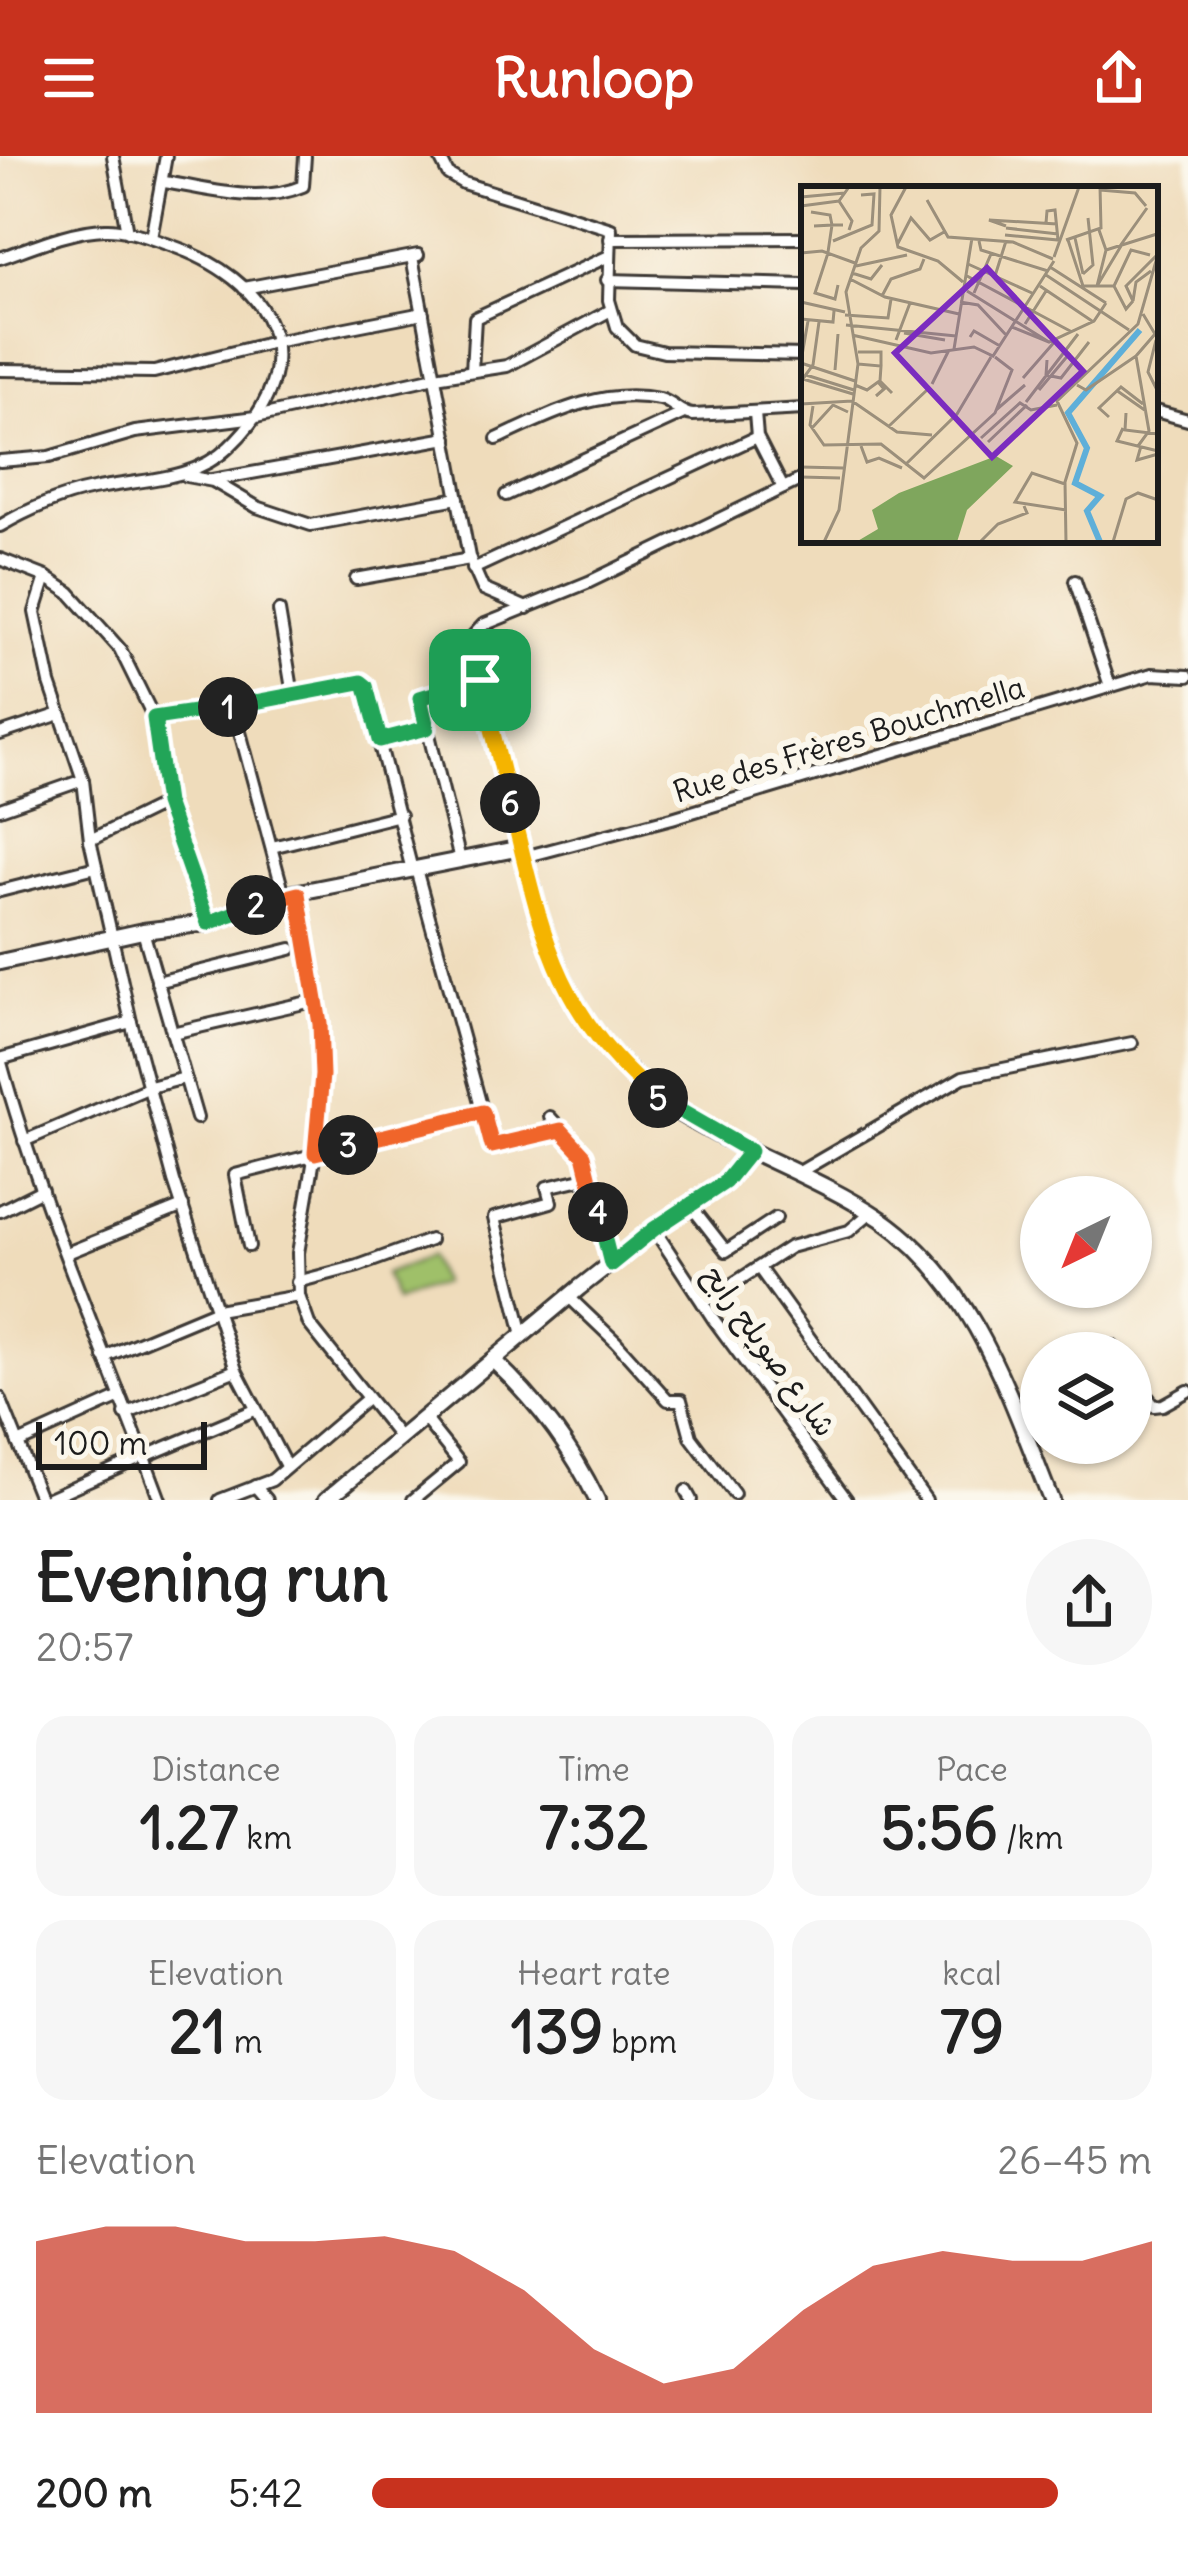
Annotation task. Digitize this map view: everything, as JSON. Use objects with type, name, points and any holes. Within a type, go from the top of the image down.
[{"type":"main road","points":[[0,962],[143,931],[208,923],[291,894],[460,860],[522,853],[552,962],[595,1035],[638,1082],[668,1106],[870,1213],[935,1269],[980,1330],[1051,1500]]},
{"type":"main road","points":[[326,1500],[568,1297],[654,1229],[725,1182],[750,1151]]},
{"type":"main road","points":[[493,1360],[530,1396],[563,1439],[597,1500]]},
{"type":"street","points":[[113,156],[127,232]]},
{"type":"street","points":[[151,238],[166,156]]},
{"type":"street","points":[[164,182],[281,195],[303,186],[305,156]]},
{"type":"street","points":[[439,156],[448,174],[463,183],[611,229],[607,280],[611,310],[621,333],[652,350],[801,355]]},
{"type":"street","points":[[0,258],[105,229],[151,238],[211,262],[244,288],[269,316],[274,342],[272,386],[256,417],[204,467],[88,489],[0,526]]},
{"type":"street","points":[[610,239],[801,238]]},
{"type":"street","points":[[244,288],[415,256],[472,564],[483,589],[527,608]]},
{"type":"street","points":[[472,371],[475,318],[609,256]]},
{"type":"street","points":[[607,280],[801,285]]},
{"type":"street","points":[[0,461],[49,458],[135,432],[256,417],[507,366],[611,310]]},
{"type":"street","points":[[0,370],[154,371],[423,313]]},
{"type":"street","points":[[496,439],[576,403],[607,398],[664,400],[682,414]]},
{"type":"street","points":[[506,495],[682,414],[801,409]]},
{"type":"street","points":[[1158,412],[1188,420]]},
{"type":"street","points":[[755,413],[757,437],[783,488]]},
{"type":"street","points":[[356,579],[472,564],[757,437]]},
{"type":"street","points":[[213,481],[447,438]]},
{"type":"street","points":[[204,467],[213,481]]},
{"type":"street","points":[[177,474],[213,481],[257,507],[311,525],[458,498]]},
{"type":"street","points":[[522,853],[471,638],[483,625],[801,479]]},
{"type":"street","points":[[0,559],[46,577],[70,593],[120,649],[154,718],[166,803],[208,923]]},
{"type":"street","points":[[46,577],[35,612],[60,714],[83,780],[90,840],[131,1022],[236,1370],[286,1466]]},
{"type":"street","points":[[1075,581],[1110,686]]},
{"type":"street","points":[[279,611],[293,695]]},
{"type":"street","name":"Rue des Frères Bouchmella","points":[[522,853],[671,818],[1152,674],[1188,676]]},
{"type":"street","points":[[460,860],[420,698],[480,680]]},
{"type":"street","points":[[154,718],[361,682],[366,686],[492,1146],[561,1130]]},
{"type":"street","points":[[233,706],[272,847],[291,894],[317,1000],[322,1075],[298,1253],[298,1289],[309,1324],[400,1438]]},
{"type":"street","points":[[0,734],[60,714]]},
{"type":"street","points":[[380,740],[427,728]]},
{"type":"street","points":[[0,809],[83,780]]},
{"type":"street","points":[[90,840],[166,803]]},
{"type":"street","points":[[272,847],[400,815]]},
{"type":"street","points":[[0,891],[96,867]]},
{"type":"street","points":[[143,931],[196,1118]]},
{"type":"street","points":[[158,982],[291,949]]},
{"type":"street","points":[[172,1033],[317,1000]]},
{"type":"street","points":[[131,1022],[0,1059],[24,1141],[160,1500]]},
{"type":"street","points":[[796,1174],[963,1077],[1132,1042]]},
{"type":"street","points":[[24,1141],[185,1078]]},
{"type":"street","points":[[249,1246],[235,1175],[483,1112]]},
{"type":"street","points":[[550,1118],[584,1155],[611,1264]]},
{"type":"street","points":[[0,1124],[17,1121]]},
{"type":"street","points":[[523,1335],[494,1218],[550,1202],[547,1187],[590,1177]]},
{"type":"street","points":[[0,1211],[42,1190]]},
{"type":"street","points":[[67,1253],[183,1206]]},
{"type":"street","points":[[691,1206],[726,1251],[776,1218]]},
{"type":"street","points":[[703,1303],[790,1247],[849,1231],[870,1213]]},
{"type":"street","name":"شارع صويلح رابح","points":[[654,1229],[847,1500]]},
{"type":"street","points":[[104,1358],[218,1310],[298,1289],[430,1240]]},
{"type":"street","points":[[759,1268],[926,1500]]},
{"type":"street","points":[[568,1297],[668,1400],[681,1400],[691,1437],[734,1494]]},
{"type":"street","points":[[125,1414],[236,1370]]},
{"type":"street","points":[[1152,1403],[1163,1406],[1188,1390]]},
{"type":"street","points":[[0,1398],[43,1500],[254,1409]]},
{"type":"street","points":[[18,1443],[118,1398]]},
{"type":"street","points":[[220,1500],[272,1480],[367,1400]]},
{"type":"street","points":[[413,1500],[459,1462],[424,1418]]},
{"type":"street","points":[[255,1486],[267,1500]]},
{"type":"green space","points":[[430,1256],[441,1284],[396,1301],[385,1274]]},
{"type":"route","points":[[480,680],[540,924],[570,998],[595,1035],[638,1082],[668,1106],[750,1151],[725,1182],[611,1264],[584,1155],[561,1130],[492,1146],[483,1112],[315,1153],[322,1075],[320,1024],[298,894],[208,923],[166,803],[154,718],[361,682],[380,740],[427,728],[420,698],[480,680]]}]
